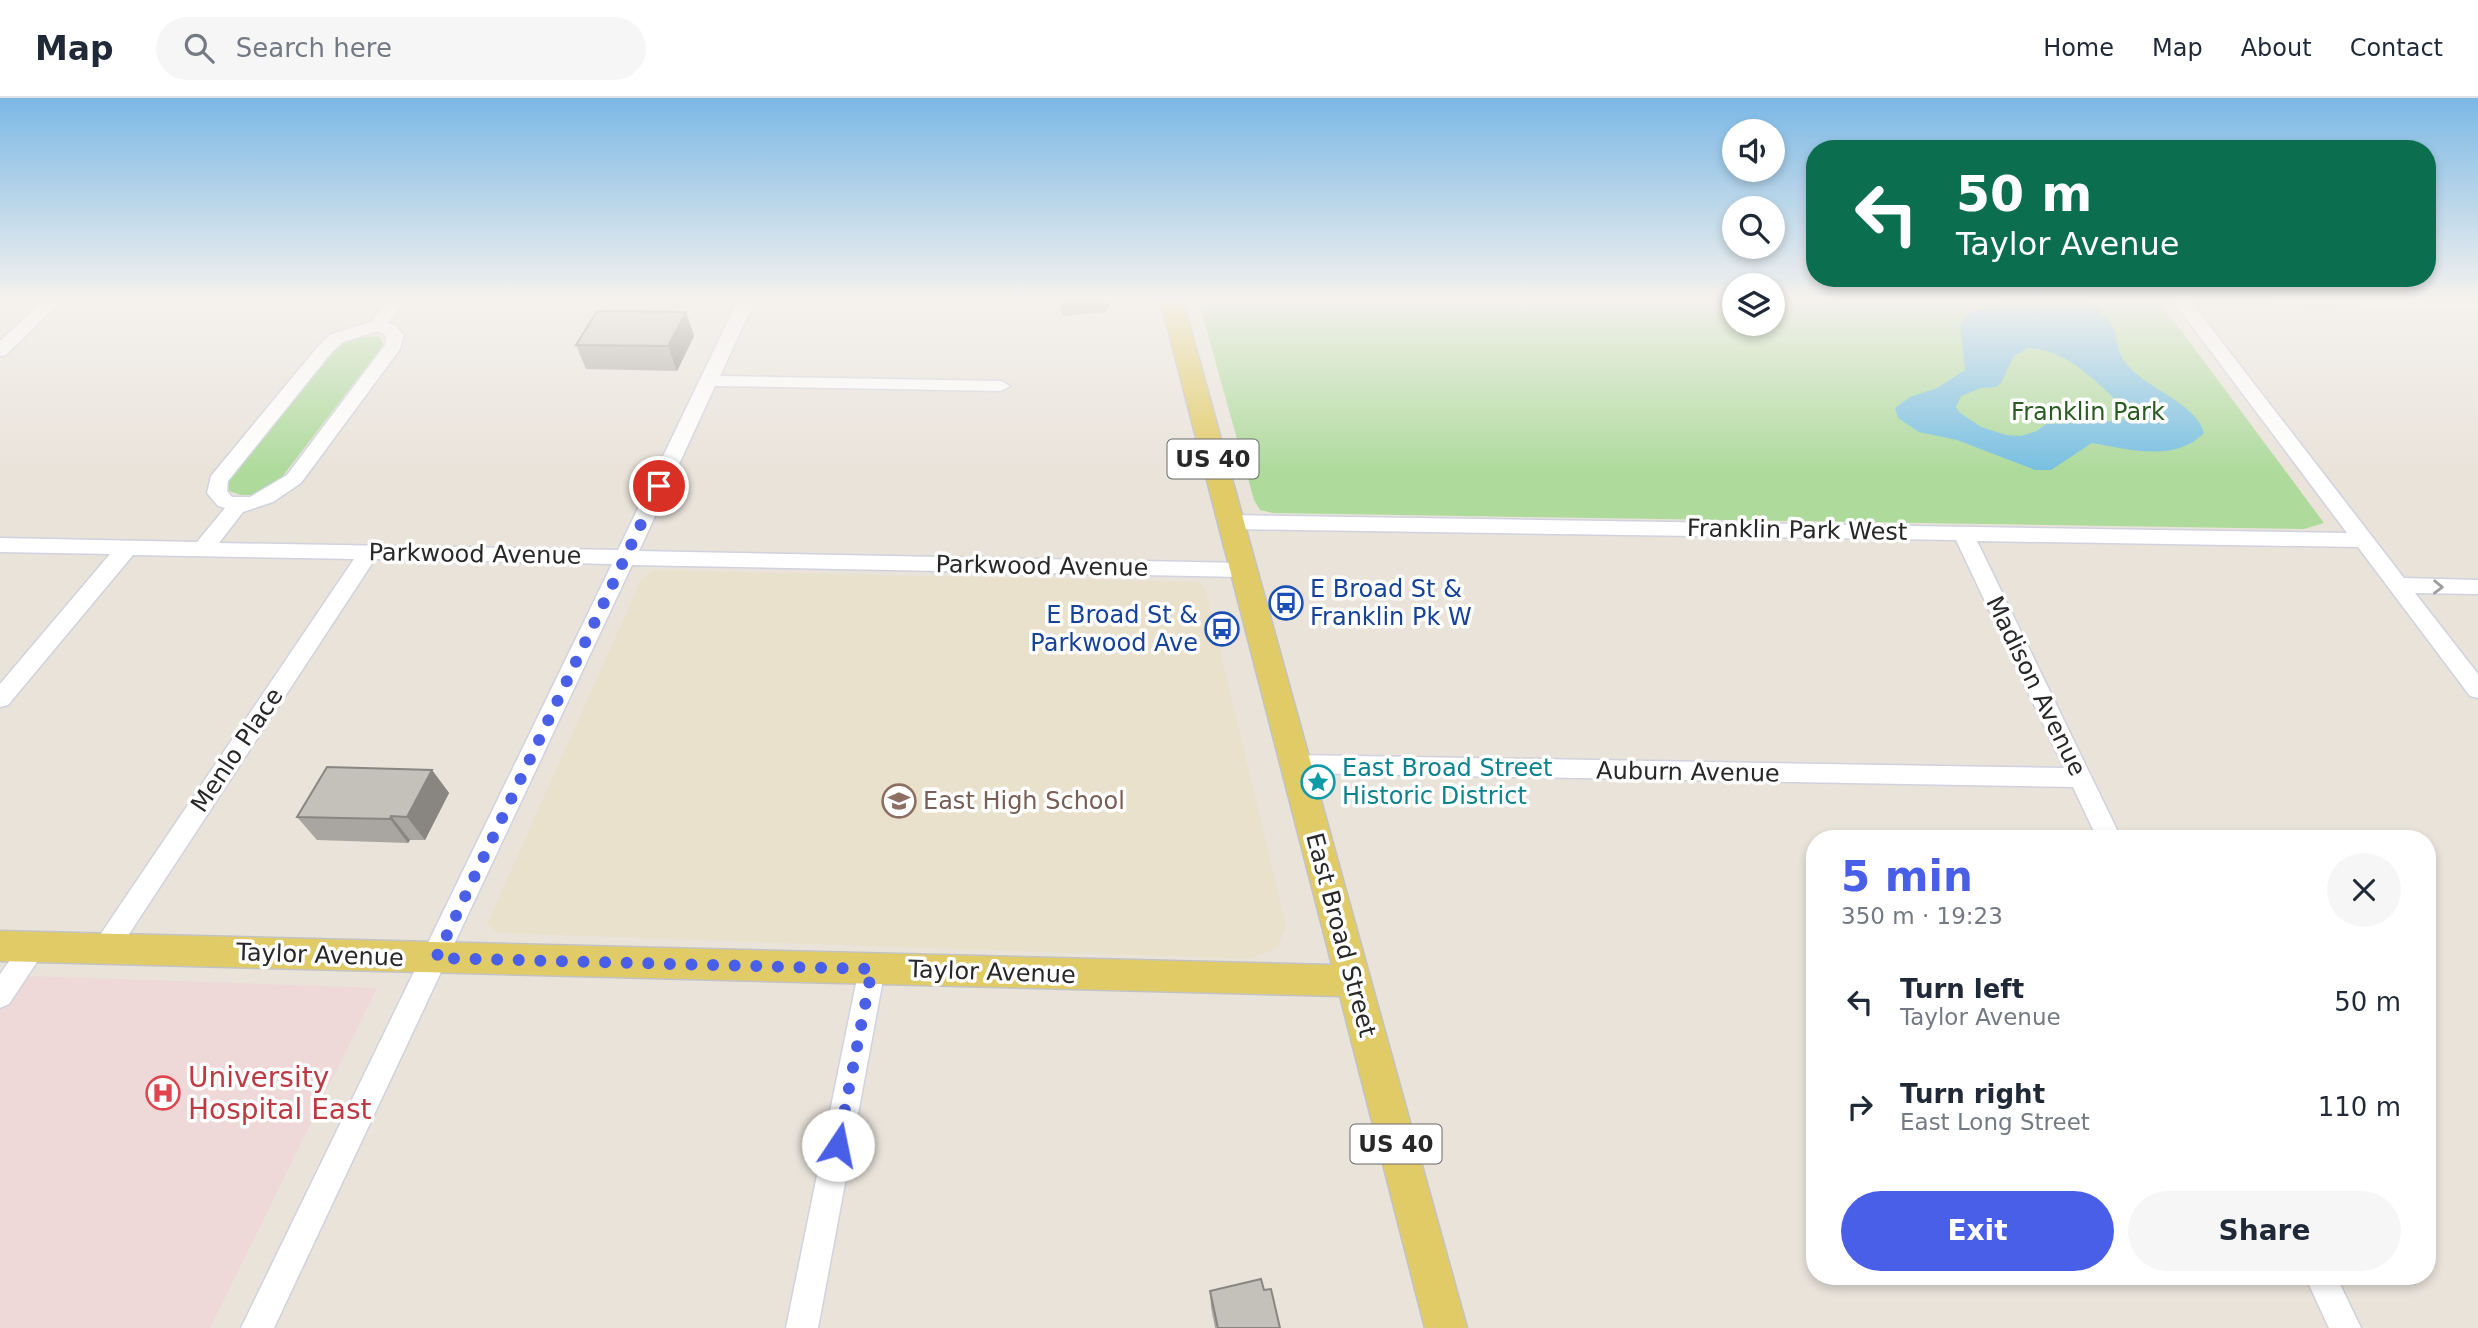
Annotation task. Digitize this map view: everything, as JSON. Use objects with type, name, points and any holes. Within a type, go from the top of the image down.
[{"type":"main road","name":"East Broad Street","points":[[1186,355],[1446,1328]]},
{"type":"main road","name":"Taylor Avenue","points":[[0,946],[1354,981]]},
{"type":"street","points":[[320,355],[218,480],[217,493],[224,502],[237,506],[254,503],[274,495],[294,479],[386,355]]},
{"type":"street","points":[[257,1328],[722,355]]},
{"type":"street","points":[[2222,355],[2478,690]]},
{"type":"street","points":[[710,381],[1001,386]]},
{"type":"street","points":[[203,549],[237,506]]},
{"type":"street","name":"Franklin Park West","points":[[1230,522],[2363,540]]},
{"type":"street","name":"Madison Avenue","points":[[1963,533],[2105,830]]},
{"type":"street","name":"Parkwood Avenue","points":[[0,545],[1243,570]]},
{"type":"street","points":[[0,699],[127,548]]},
{"type":"street","name":"Menlo Place","points":[[105,949],[369,552]]},
{"type":"street","points":[[2398,585],[2478,587]]},
{"type":"street","name":"Auburn Avenue","points":[[1296,764],[2080,778]]},
{"type":"street","points":[[0,996],[34,947]]},
{"type":"street","points":[[802,1328],[872,969]]},
{"type":"street","points":[[2324,1285],[2345,1328]]},
{"type":"shaded area","name":"East High School","points":[[654,570],[1198,582],[1205,588],[1286,926],[1277,948],[1250,959],[498,933],[487,924],[641,580]]},
{"type":"shaded area","name":"University Hospital East","points":[[0,975],[377,988],[210,1328],[0,1328]]},
{"type":"green space","points":[[329,355],[375,355],[279,481],[252,495],[241,495],[229,491],[229,481]]},
{"type":"green space","name":"Franklin Park","points":[[1214,355],[2200,355],[2324,523],[2304,529],[1273,513],[1260,510],[1254,500]]},
{"type":"water","points":[[1963,355],[2015,355],[2001,383],[1996,387],[1981,388],[1961,396],[1956,407],[1981,427],[2006,435],[2021,436],[2037,431],[2046,424],[2123,419],[2127,414],[2123,406],[2080,368],[2058,355],[2121,355],[2139,376],[2192,414],[2204,433],[2179,448],[2165,451],[2151,452],[2092,443],[2051,470],[2035,470],[1957,440],[1919,432],[1898,418],[1895,408],[1910,397],[1937,388],[1965,370]]},
{"type":"building","points":[[327,767],[432,770],[407,817],[297,817]]},
{"type":"building","points":[[1261,1279],[1264,1290],[1271,1289],[1280,1328],[1218,1328],[1210,1291]]},
{"type":"place","name":"E Broad St & Franklin Pk W","points":[[1286,603]]},
{"type":"place","name":"E Broad St & Parkwood Ave","points":[[1222,629]]},
{"type":"place","name":"East Broad Street Historic District","points":[[1318,782]]},
{"type":"place","name":"East High School","points":[[899,801]]},
{"type":"place","name":"University Hospital East","points":[[163,1093]]},
{"type":"route","points":[[659,486],[436,958],[872,969],[838,1145]]}]
